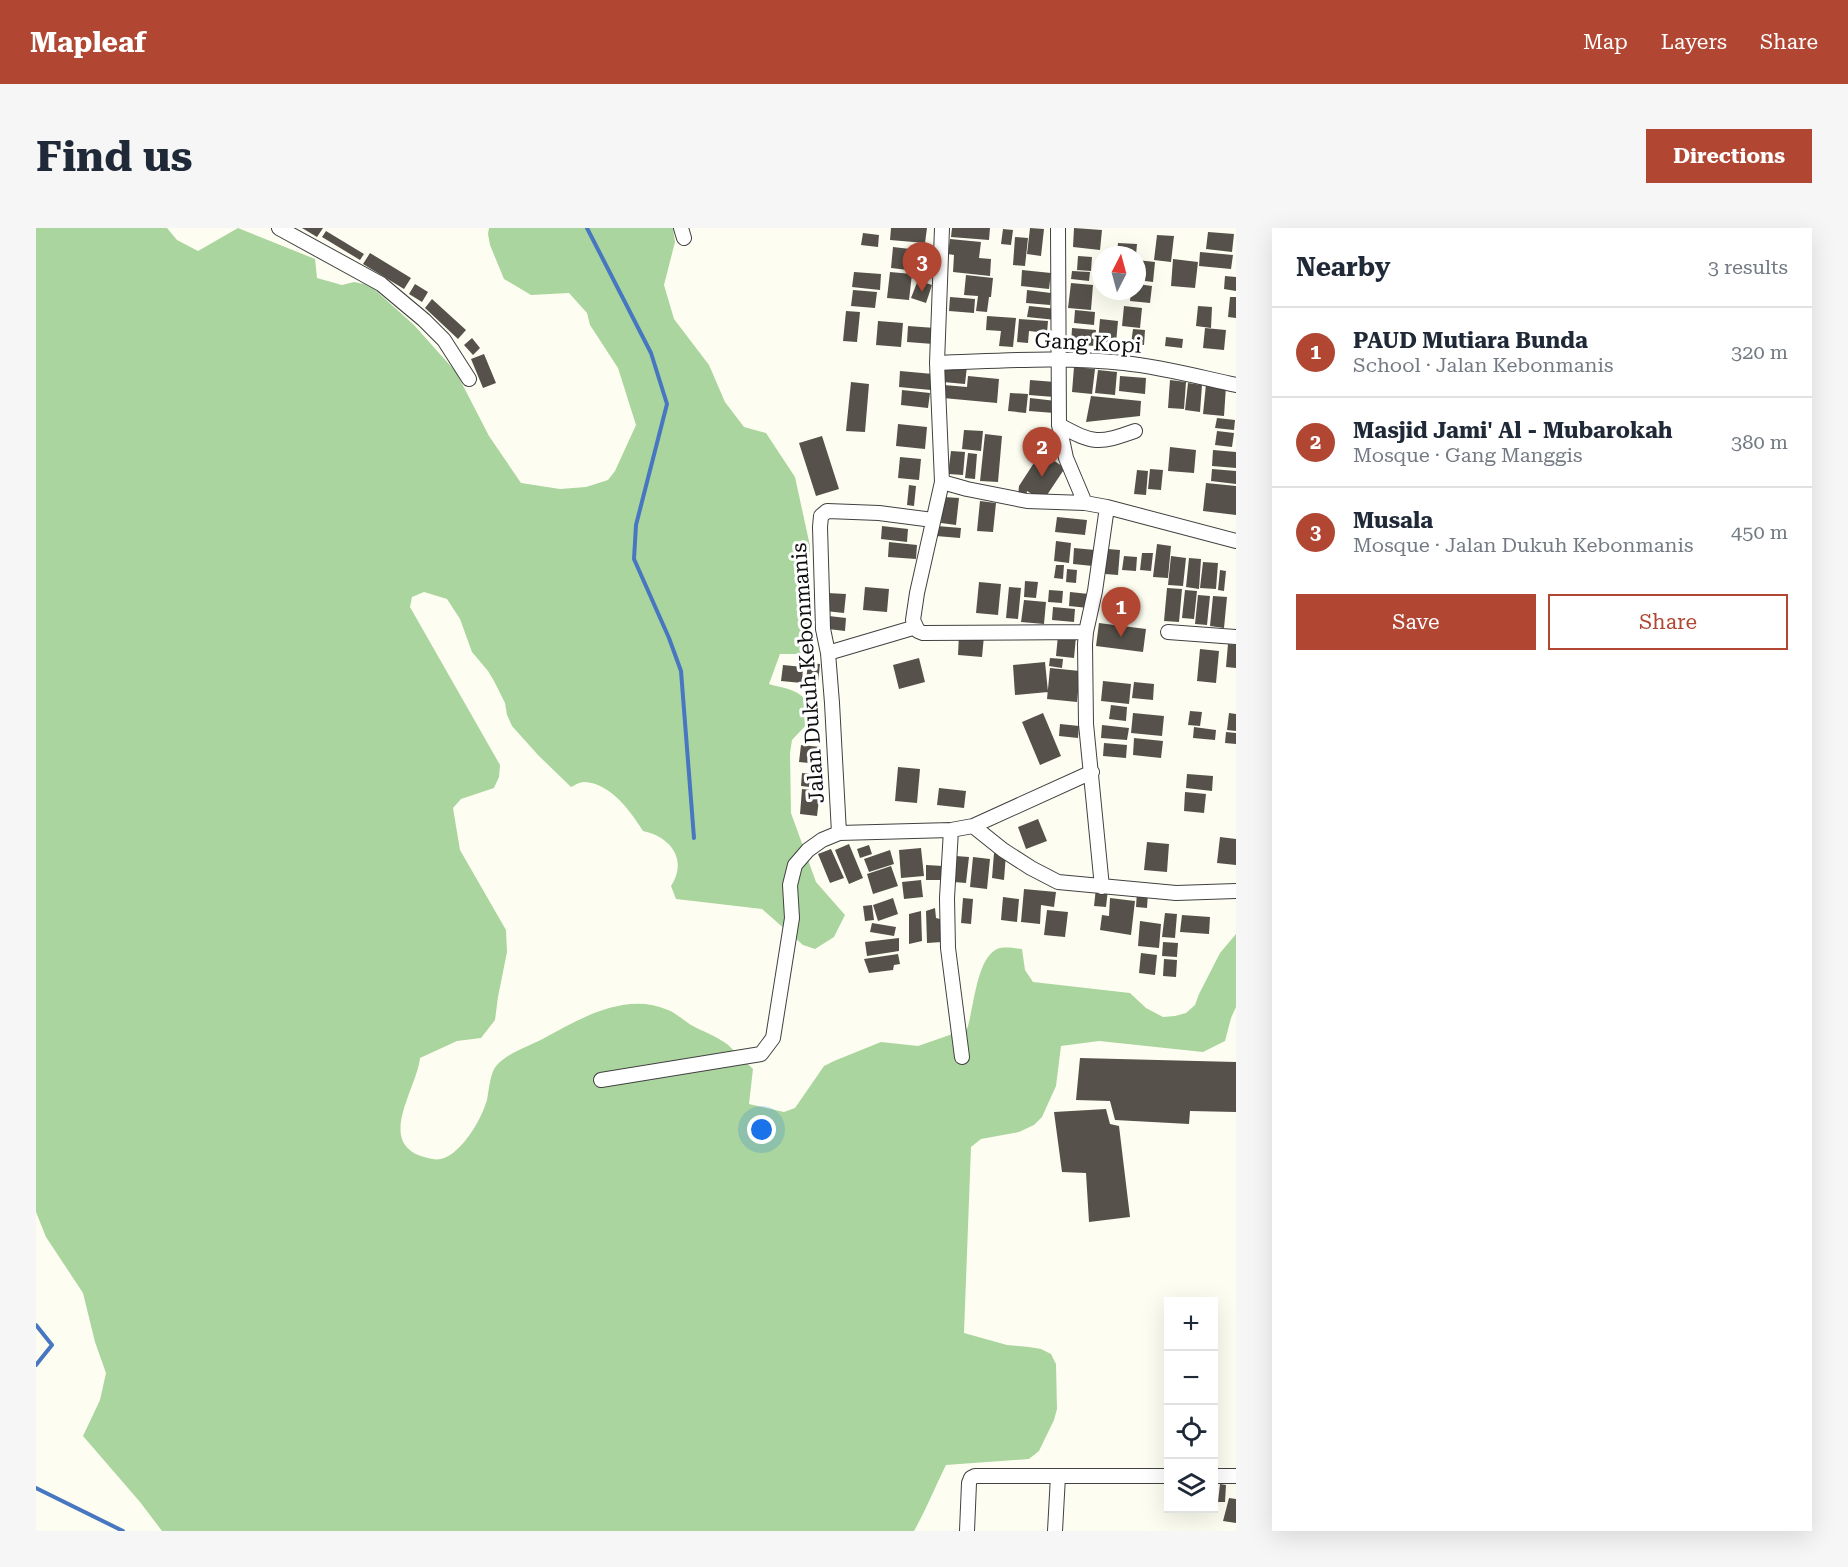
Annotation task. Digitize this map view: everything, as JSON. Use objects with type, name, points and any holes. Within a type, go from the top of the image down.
[{"type":"street","points":[[279,228],[381,284],[444,340],[469,379]]},
{"type":"street","points":[[942,228],[937,363],[942,482],[913,620],[918,631],[923,633],[1086,632]]},
{"type":"street","points":[[1058,228],[1059,425],[1066,458],[1085,502]]},
{"type":"street","name":"Gang Kopi","points":[[937,363],[1058,360],[1124,363],[1236,385]]},
{"type":"street","points":[[1059,425],[1094,441],[1111,440],[1135,431]]},
{"type":"street","points":[[942,482],[1027,501],[1085,502],[1236,541]]},
{"type":"street","points":[[1102,887],[1086,724],[1086,632],[1095,591],[1107,507]]},
{"type":"street","name":"Jalan Dukuh Kebonmanis","points":[[840,832],[828,652],[823,630],[821,516],[827,511],[868,512],[933,520]]},
{"type":"street","points":[[828,652],[916,627]]},
{"type":"street","points":[[1168,633],[1236,637]]},
{"type":"street","points":[[601,1080],[761,1054],[773,1038],[792,918],[790,885],[795,865],[808,850],[822,840],[840,832],[951,830],[973,826],[1092,772]]},
{"type":"street","points":[[973,826],[1030,868],[1058,882],[1176,893],[1236,891]]},
{"type":"street","points":[[951,830],[947,898],[948,948],[963,1057]]},
{"type":"street","points":[[1055,1531],[1058,1476]]},
{"type":"street","points":[[967,1531],[969,1483],[973,1477],[1164,1476]]},
{"type":"street","points":[[1218,1476],[1236,1476]]},
{"type":"green space","points":[[36,228],[167,228],[177,240],[198,251],[238,228],[315,259],[317,278],[342,285],[354,282],[364,284],[374,289],[414,325],[456,372],[489,436],[521,483],[560,489],[586,487],[608,480],[615,471],[636,425],[618,368],[590,325],[587,313],[569,293],[531,295],[504,279],[490,245],[489,228],[673,228],[675,242],[664,285],[674,319],[709,365],[725,402],[744,427],[766,433],[795,477],[810,546],[806,654],[780,654],[769,684],[796,692],[807,703],[808,723],[792,740],[790,753],[791,813],[816,882],[845,915],[834,937],[815,949],[803,945],[762,909],[676,899],[671,886],[678,867],[677,859],[669,844],[662,838],[643,831],[626,807],[603,787],[584,782],[571,787],[512,726],[505,703],[494,681],[472,652],[460,619],[447,599],[424,592],[412,597],[410,607],[500,765],[499,777],[494,788],[461,799],[453,808],[460,850],[506,930],[507,952],[495,1020],[481,1038],[457,1041],[420,1058],[402,1115],[403,1142],[412,1152],[428,1158],[438,1159],[450,1155],[459,1148],[478,1122],[487,1100],[493,1072],[502,1060],[576,1021],[621,1005],[653,1005],[671,1011],[691,1025],[718,1038],[753,1069],[749,1104],[784,1112],[795,1108],[824,1066],[834,1061],[881,1042],[918,1046],[967,1029],[980,973],[990,954],[997,949],[1006,947],[1022,949],[1025,970],[1033,982],[1130,993],[1146,1008],[1163,1017],[1186,1013],[1195,1005],[1220,953],[1236,934],[1236,1007],[1225,1041],[1203,1052],[1099,1041],[1061,1046],[1056,1086],[1042,1117],[1034,1125],[1019,1132],[981,1139],[971,1147],[964,1333],[1007,1345],[1041,1349],[1051,1354],[1056,1364],[1057,1409],[1039,1451],[1029,1459],[946,1465],[914,1531],[162,1531],[83,1436],[100,1400],[106,1373],[95,1342],[83,1293],[46,1237],[36,1212]]},
{"type":"building","points":[[302,228],[323,228],[317,237]]},
{"type":"building","points":[[891,228],[927,228],[925,243],[890,240]]},
{"type":"building","points":[[952,228],[990,228],[989,240],[951,237]]},
{"type":"building","points":[[1030,228],[1044,229],[1041,256],[1027,254]]},
{"type":"building","points":[[1074,228],[1102,230],[1100,246],[1092,246],[1092,249],[1073,247]]},
{"type":"building","points":[[1003,229],[1013,230],[1011,245],[1001,244]]},
{"type":"building","points":[[326,231],[364,254],[360,260],[322,237]]},
{"type":"building","points":[[1208,232],[1234,234],[1232,252],[1206,249]]},
{"type":"building","points":[[863,233],[879,235],[878,247],[861,245]]},
{"type":"building","points":[[1157,235],[1174,236],[1171,262],[1154,260]]},
{"type":"building","points":[[1015,237],[1028,238],[1025,266],[1013,265]]},
{"type":"building","points":[[950,239],[981,242],[979,258],[991,259],[990,276],[953,272],[954,255],[948,254]]},
{"type":"building","points":[[1118,243],[1137,244],[1137,246],[1118,246]]},
{"type":"building","points":[[893,247],[919,250],[917,271],[891,268]]},
{"type":"building","points":[[1200,252],[1233,255],[1231,269],[1199,266]]},
{"type":"building","points":[[370,253],[411,278],[404,289],[363,264]]},
{"type":"building","points":[[1078,256],[1092,257],[1091,271],[1077,270]]},
{"type":"building","points":[[1173,259],[1198,262],[1195,288],[1171,286]]},
{"type":"building","points":[[1146,261],[1155,262],[1153,282],[1146,281]]},
{"type":"building","points":[[1022,270],[1051,273],[1049,289],[1021,286]]},
{"type":"building","points":[[1072,271],[1090,272],[1089,281],[1071,279]]},
{"type":"building","points":[[854,272],[881,274],[880,290],[852,287]]},
{"type":"building","points":[[890,272],[912,274],[909,300],[887,298]]},
{"type":"building","points":[[966,275],[993,278],[987,312],[976,311],[978,296],[964,295]]},
{"type":"building","points":[[1225,276],[1236,277],[1236,291],[1224,289]]},
{"type":"building","points":[[918,280],[932,285],[926,303],[911,298]]},
{"type":"building","points":[[1071,283],[1092,285],[1091,310],[1068,308]]},
{"type":"building","points":[[415,284],[428,292],[422,302],[409,294]]},
{"type":"building","points":[[1146,285],[1152,286],[1150,303],[1130,301],[1146,300]]},
{"type":"building","points":[[853,290],[877,292],[875,308],[851,306]]},
{"type":"building","points":[[1027,290],[1051,293],[1050,305],[1026,303]]},
{"type":"building","points":[[950,297],[975,299],[974,313],[949,311]]},
{"type":"building","points":[[1230,297],[1236,297],[1236,318],[1228,317]]},
{"type":"building","points":[[432,299],[466,330],[458,339],[425,308]]},
{"type":"building","points":[[1029,306],[1057,309],[1056,320],[1027,317]]},
{"type":"building","points":[[1124,306],[1142,308],[1140,328],[1122,326]]},
{"type":"building","points":[[1198,306],[1212,307],[1211,328],[1196,326]]},
{"type":"building","points":[[1075,310],[1095,312],[1094,325],[1074,323]]},
{"type":"building","points":[[846,311],[860,312],[857,342],[843,341]]},
{"type":"building","points":[[987,316],[1016,318],[1013,347],[999,346],[1001,331],[986,330]]},
{"type":"building","points":[[1019,319],[1048,321],[1047,333],[1029,331],[1028,343],[1017,342]]},
{"type":"building","points":[[1100,319],[1118,321],[1116,343],[1098,341]]},
{"type":"building","points":[[878,321],[903,323],[901,347],[876,345]]},
{"type":"building","points":[[908,326],[935,328],[933,344],[907,342]]},
{"type":"building","points":[[1072,328],[1096,330],[1094,346],[1071,344]]},
{"type":"building","points":[[1205,328],[1226,330],[1224,350],[1203,348]]},
{"type":"building","points":[[1133,329],[1145,330],[1144,345],[1131,344]]},
{"type":"building","points":[[1166,337],[1183,339],[1182,348],[1165,346]]},
{"type":"building","points":[[472,338],[480,348],[473,355],[464,345]]},
{"type":"building","points":[[484,354],[496,383],[483,388],[471,359]]},
{"type":"building","points":[[945,364],[967,366],[965,384],[943,382]]},
{"type":"building","points":[[1074,367],[1095,369],[1092,394],[1072,392]]},
{"type":"building","points":[[1098,370],[1117,372],[1115,395],[1095,393]]},
{"type":"building","points":[[900,371],[933,374],[931,390],[899,387]]},
{"type":"building","points":[[968,376],[999,379],[997,403],[943,398],[944,385],[967,387]]},
{"type":"building","points":[[1120,376],[1146,378],[1145,394],[1119,391]]},
{"type":"building","points":[[1030,380],[1055,382],[1054,397],[1029,395]]},
{"type":"building","points":[[1170,380],[1186,382],[1184,409],[1168,408]]},
{"type":"building","points":[[851,382],[869,384],[865,432],[846,431]]},
{"type":"building","points":[[1188,383],[1202,385],[1200,412],[1185,410]]},
{"type":"building","points":[[1206,384],[1226,386],[1224,416],[1203,414]]},
{"type":"building","points":[[902,390],[930,393],[928,408],[901,405]]},
{"type":"building","points":[[1010,393],[1028,394],[1026,413],[1008,411]]},
{"type":"building","points":[[1091,396],[1141,401],[1140,416],[1086,422]]},
{"type":"building","points":[[1030,398],[1056,401],[1054,413],[1029,411]]},
{"type":"building","points":[[1217,418],[1235,420],[1234,430],[1215,428]]},
{"type":"building","points":[[898,424],[927,427],[925,449],[896,446]]},
{"type":"building","points":[[964,430],[983,431],[981,451],[962,449]]},
{"type":"building","points":[[1217,431],[1234,433],[1232,447],[1215,445]]},
{"type":"building","points":[[985,434],[1002,436],[998,482],[980,481]]},
{"type":"building","points":[[822,436],[839,489],[816,496],[799,443]]},
{"type":"building","points":[[1170,447],[1196,450],[1194,473],[1168,471]]},
{"type":"building","points":[[1213,450],[1236,452],[1236,468],[1212,466]]},
{"type":"building","points":[[951,451],[965,452],[963,475],[948,474]]},
{"type":"building","points":[[1041,452],[1065,468],[1043,501],[1027,491],[1026,497],[1018,496],[1019,486]]},
{"type":"building","points":[[968,453],[977,454],[975,479],[965,478]]},
{"type":"building","points":[[900,457],[921,459],[919,480],[898,478]]},
{"type":"building","points":[[1150,469],[1163,470],[1161,490],[1148,489]]},
{"type":"building","points":[[1212,469],[1236,471],[1236,484],[1211,481]]},
{"type":"building","points":[[1137,470],[1148,471],[1146,495],[1134,494]]},
{"type":"building","points":[[1206,483],[1236,486],[1236,515],[1203,511]]},
{"type":"building","points":[[909,485],[916,486],[914,506],[907,505]]},
{"type":"building","points":[[944,497],[959,498],[956,525],[941,523]]},
{"type":"building","points":[[980,501],[996,503],[993,532],[977,531]]},
{"type":"building","points":[[1057,517],[1087,520],[1085,535],[1055,532]]},
{"type":"building","points":[[882,526],[908,529],[907,542],[881,539]]},
{"type":"building","points":[[937,526],[961,528],[960,538],[936,536]]},
{"type":"building","points":[[1056,541],[1071,543],[1069,563],[1054,561]]},
{"type":"building","points":[[889,542],[917,545],[916,559],[888,557]]},
{"type":"building","points":[[1157,544],[1171,546],[1168,578],[1153,577]]},
{"type":"building","points":[[1074,548],[1095,550],[1093,566],[1073,564]]},
{"type":"building","points":[[1108,549],[1120,550],[1118,575],[1105,574]]},
{"type":"building","points":[[1142,553],[1153,553],[1151,571],[1140,570]]},
{"type":"building","points":[[1124,556],[1137,557],[1136,571],[1122,570]]},
{"type":"building","points":[[1171,556],[1186,558],[1183,586],[1168,585]]},
{"type":"building","points":[[1189,558],[1201,559],[1199,589],[1186,587]]},
{"type":"building","points":[[1203,562],[1218,563],[1216,589],[1200,588]]},
{"type":"building","points":[[1056,565],[1064,565],[1063,579],[1054,578]]},
{"type":"building","points":[[1067,569],[1077,570],[1076,583],[1066,582]]},
{"type":"building","points":[[1220,570],[1226,571],[1224,591],[1218,590]]},
{"type":"building","points":[[1025,581],[1038,582],[1036,598],[1024,597]]},
{"type":"building","points":[[979,582],[1001,584],[998,615],[976,613]]},
{"type":"building","points":[[865,587],[889,589],[887,612],[863,610]]},
{"type":"building","points":[[1009,587],[1021,588],[1018,619],[1006,618]]},
{"type":"building","points":[[1167,588],[1182,589],[1179,622],[1164,621]]},
{"type":"building","points":[[1049,590],[1063,591],[1062,603],[1048,602]]},
{"type":"building","points":[[1185,590],[1197,591],[1194,619],[1182,618]]},
{"type":"building","points":[[1070,592],[1089,594],[1088,608],[1069,606]]},
{"type":"building","points":[[827,593],[846,594],[844,613],[825,611]]},
{"type":"building","points":[[1198,595],[1210,596],[1207,625],[1195,624]]},
{"type":"building","points":[[1213,596],[1227,597],[1224,628],[1210,626]]},
{"type":"building","points":[[1024,600],[1046,602],[1044,624],[1021,622]]},
{"type":"building","points":[[1053,607],[1075,609],[1074,622],[1052,620]]},
{"type":"building","points":[[829,616],[846,618],[845,631],[828,629]]},
{"type":"building","points":[[1099,623],[1146,629],[1143,652],[1096,646]]},
{"type":"building","points":[[959,634],[984,636],[982,657],[958,655]]},
{"type":"building","points":[[1058,635],[1076,637],[1074,658],[1056,656]]},
{"type":"building","points":[[1228,644],[1236,645],[1236,668],[1226,667]]},
{"type":"building","points":[[1200,649],[1219,651],[1216,683],[1197,681]]},
{"type":"building","points":[[919,658],[925,682],[899,689],[893,665]]},
{"type":"building","points":[[1050,658],[1063,659],[1062,668],[1049,666]]},
{"type":"building","points":[[1045,662],[1048,692],[1015,695],[1013,665]]},
{"type":"building","points":[[808,663],[820,664],[818,682],[806,681]]},
{"type":"building","points":[[783,665],[803,667],[802,683],[781,681]]},
{"type":"building","points":[[1050,668],[1080,671],[1077,702],[1047,699]]},
{"type":"building","points":[[1103,681],[1131,684],[1129,704],[1101,701]]},
{"type":"building","points":[[1134,682],[1154,684],[1153,700],[1132,698]]},
{"type":"building","points":[[1111,705],[1127,707],[1126,721],[1109,719]]},
{"type":"building","points":[[1190,711],[1202,712],[1200,726],[1188,725]]},
{"type":"building","points":[[1043,713],[1061,756],[1040,765],[1022,722]]},
{"type":"building","points":[[1133,713],[1164,716],[1162,736],[1131,733]]},
{"type":"building","points":[[1229,713],[1236,714],[1236,731],[1227,730]]},
{"type":"building","points":[[1060,724],[1079,726],[1078,738],[1059,736]]},
{"type":"building","points":[[1102,725],[1129,728],[1127,740],[1101,738]]},
{"type":"building","points":[[1194,727],[1216,730],[1215,740],[1193,738]]},
{"type":"building","points":[[1226,732],[1236,733],[1236,744],[1225,743]]},
{"type":"building","points":[[1134,738],[1163,741],[1161,758],[1133,755]]},
{"type":"building","points":[[1104,743],[1127,745],[1126,758],[1103,756]]},
{"type":"building","points":[[801,745],[821,747],[819,764],[799,762]]},
{"type":"building","points":[[898,767],[920,769],[917,803],[895,801]]},
{"type":"building","points":[[802,773],[821,775],[819,788],[801,786]]},
{"type":"building","points":[[1187,774],[1213,776],[1212,791],[1186,788]]},
{"type":"building","points":[[939,788],[966,791],[964,808],[937,805]]},
{"type":"building","points":[[802,789],[820,791],[817,816],[800,814]]},
{"type":"building","points":[[1185,792],[1206,794],[1204,813],[1184,811]]},
{"type":"building","points":[[1038,819],[1047,841],[1026,849],[1018,827]]},
{"type":"building","points":[[1220,837],[1236,839],[1236,865],[1217,863]]},
{"type":"building","points":[[1147,842],[1169,844],[1167,872],[1144,870]]},
{"type":"building","points":[[849,844],[863,878],[849,884],[835,850]]},
{"type":"building","points":[[869,845],[872,854],[860,858],[857,849]]},
{"type":"building","points":[[921,848],[924,876],[901,878],[899,850]]},
{"type":"building","points":[[831,849],[844,878],[830,883],[818,854]]},
{"type":"building","points":[[890,850],[894,864],[869,872],[864,859]]},
{"type":"building","points":[[994,853],[1006,854],[1004,880],[992,878]]},
{"type":"building","points":[[956,856],[969,857],[966,883],[954,882]]},
{"type":"building","points":[[973,857],[990,859],[987,889],[970,887]]},
{"type":"building","points":[[926,865],[943,866],[943,880],[926,880]]},
{"type":"building","points":[[891,866],[898,886],[873,894],[867,874]]},
{"type":"building","points":[[921,880],[923,897],[904,899],[902,882]]},
{"type":"building","points":[[1096,888],[1108,889],[1106,907],[1094,906]]},
{"type":"building","points":[[1024,889],[1056,892],[1054,907],[1041,905],[1040,924],[1021,922]]},
{"type":"building","points":[[1137,891],[1148,892],[1147,908],[1136,907]]},
{"type":"building","points":[[1003,897],[1019,899],[1017,922],[1001,920]]},
{"type":"building","points":[[893,898],[898,914],[878,921],[873,905]]},
{"type":"building","points":[[963,898],[973,899],[971,924],[961,923]]},
{"type":"building","points":[[1110,898],[1135,901],[1131,935],[1100,930],[1102,915],[1109,916]]},
{"type":"building","points":[[872,905],[874,920],[865,921],[863,906]]},
{"type":"building","points":[[935,908],[936,918],[940,919],[942,942],[927,943],[926,911]]},
{"type":"building","points":[[1047,910],[1068,912],[1065,937],[1044,935]]},
{"type":"building","points":[[921,911],[922,941],[909,944],[909,914]]},
{"type":"building","points":[[1165,913],[1177,914],[1175,938],[1162,937]]},
{"type":"building","points":[[1182,915],[1210,917],[1209,934],[1180,932]]},
{"type":"building","points":[[1140,921],[1161,924],[1159,948],[1138,946]]},
{"type":"building","points":[[872,923],[896,927],[894,936],[870,932]]},
{"type":"building","points":[[899,938],[899,951],[867,956],[865,942]]},
{"type":"building","points":[[1163,942],[1178,943],[1177,957],[1162,956]]},
{"type":"building","points":[[1141,953],[1157,955],[1155,975],[1139,973]]},
{"type":"building","points":[[898,954],[900,964],[894,965],[893,970],[869,973],[864,959]]},
{"type":"building","points":[[1164,959],[1177,960],[1176,977],[1163,976]]},
{"type":"building","points":[[1080,1058],[1236,1062],[1236,1112],[1190,1111],[1189,1124],[1115,1120],[1110,1101],[1076,1100]]},
{"type":"building","points":[[1106,1109],[1110,1124],[1119,1126],[1130,1217],[1089,1222],[1086,1173],[1062,1172],[1054,1112]]},
{"type":"building","points":[[1220,1484],[1226,1485],[1225,1502],[1218,1502]]},
{"type":"building","points":[[1229,1498],[1236,1499],[1236,1523],[1223,1521]]},
{"type":"waterway","points":[[587,228],[651,353],[667,404],[636,525],[634,559],[681,671],[694,838]]},
{"type":"waterway","points":[[36,1325],[52,1345],[36,1365]]},
{"type":"waterway","points":[[36,1488],[123,1531]]},
{"type":"place","name":"Musala","points":[[922,292]]},
{"type":"place","name":"Masjid Jami' Al - Mubarokah","points":[[1042,477]]},
{"type":"place","name":"PAUD Mutiara Bunda","points":[[1121,637]]}]
